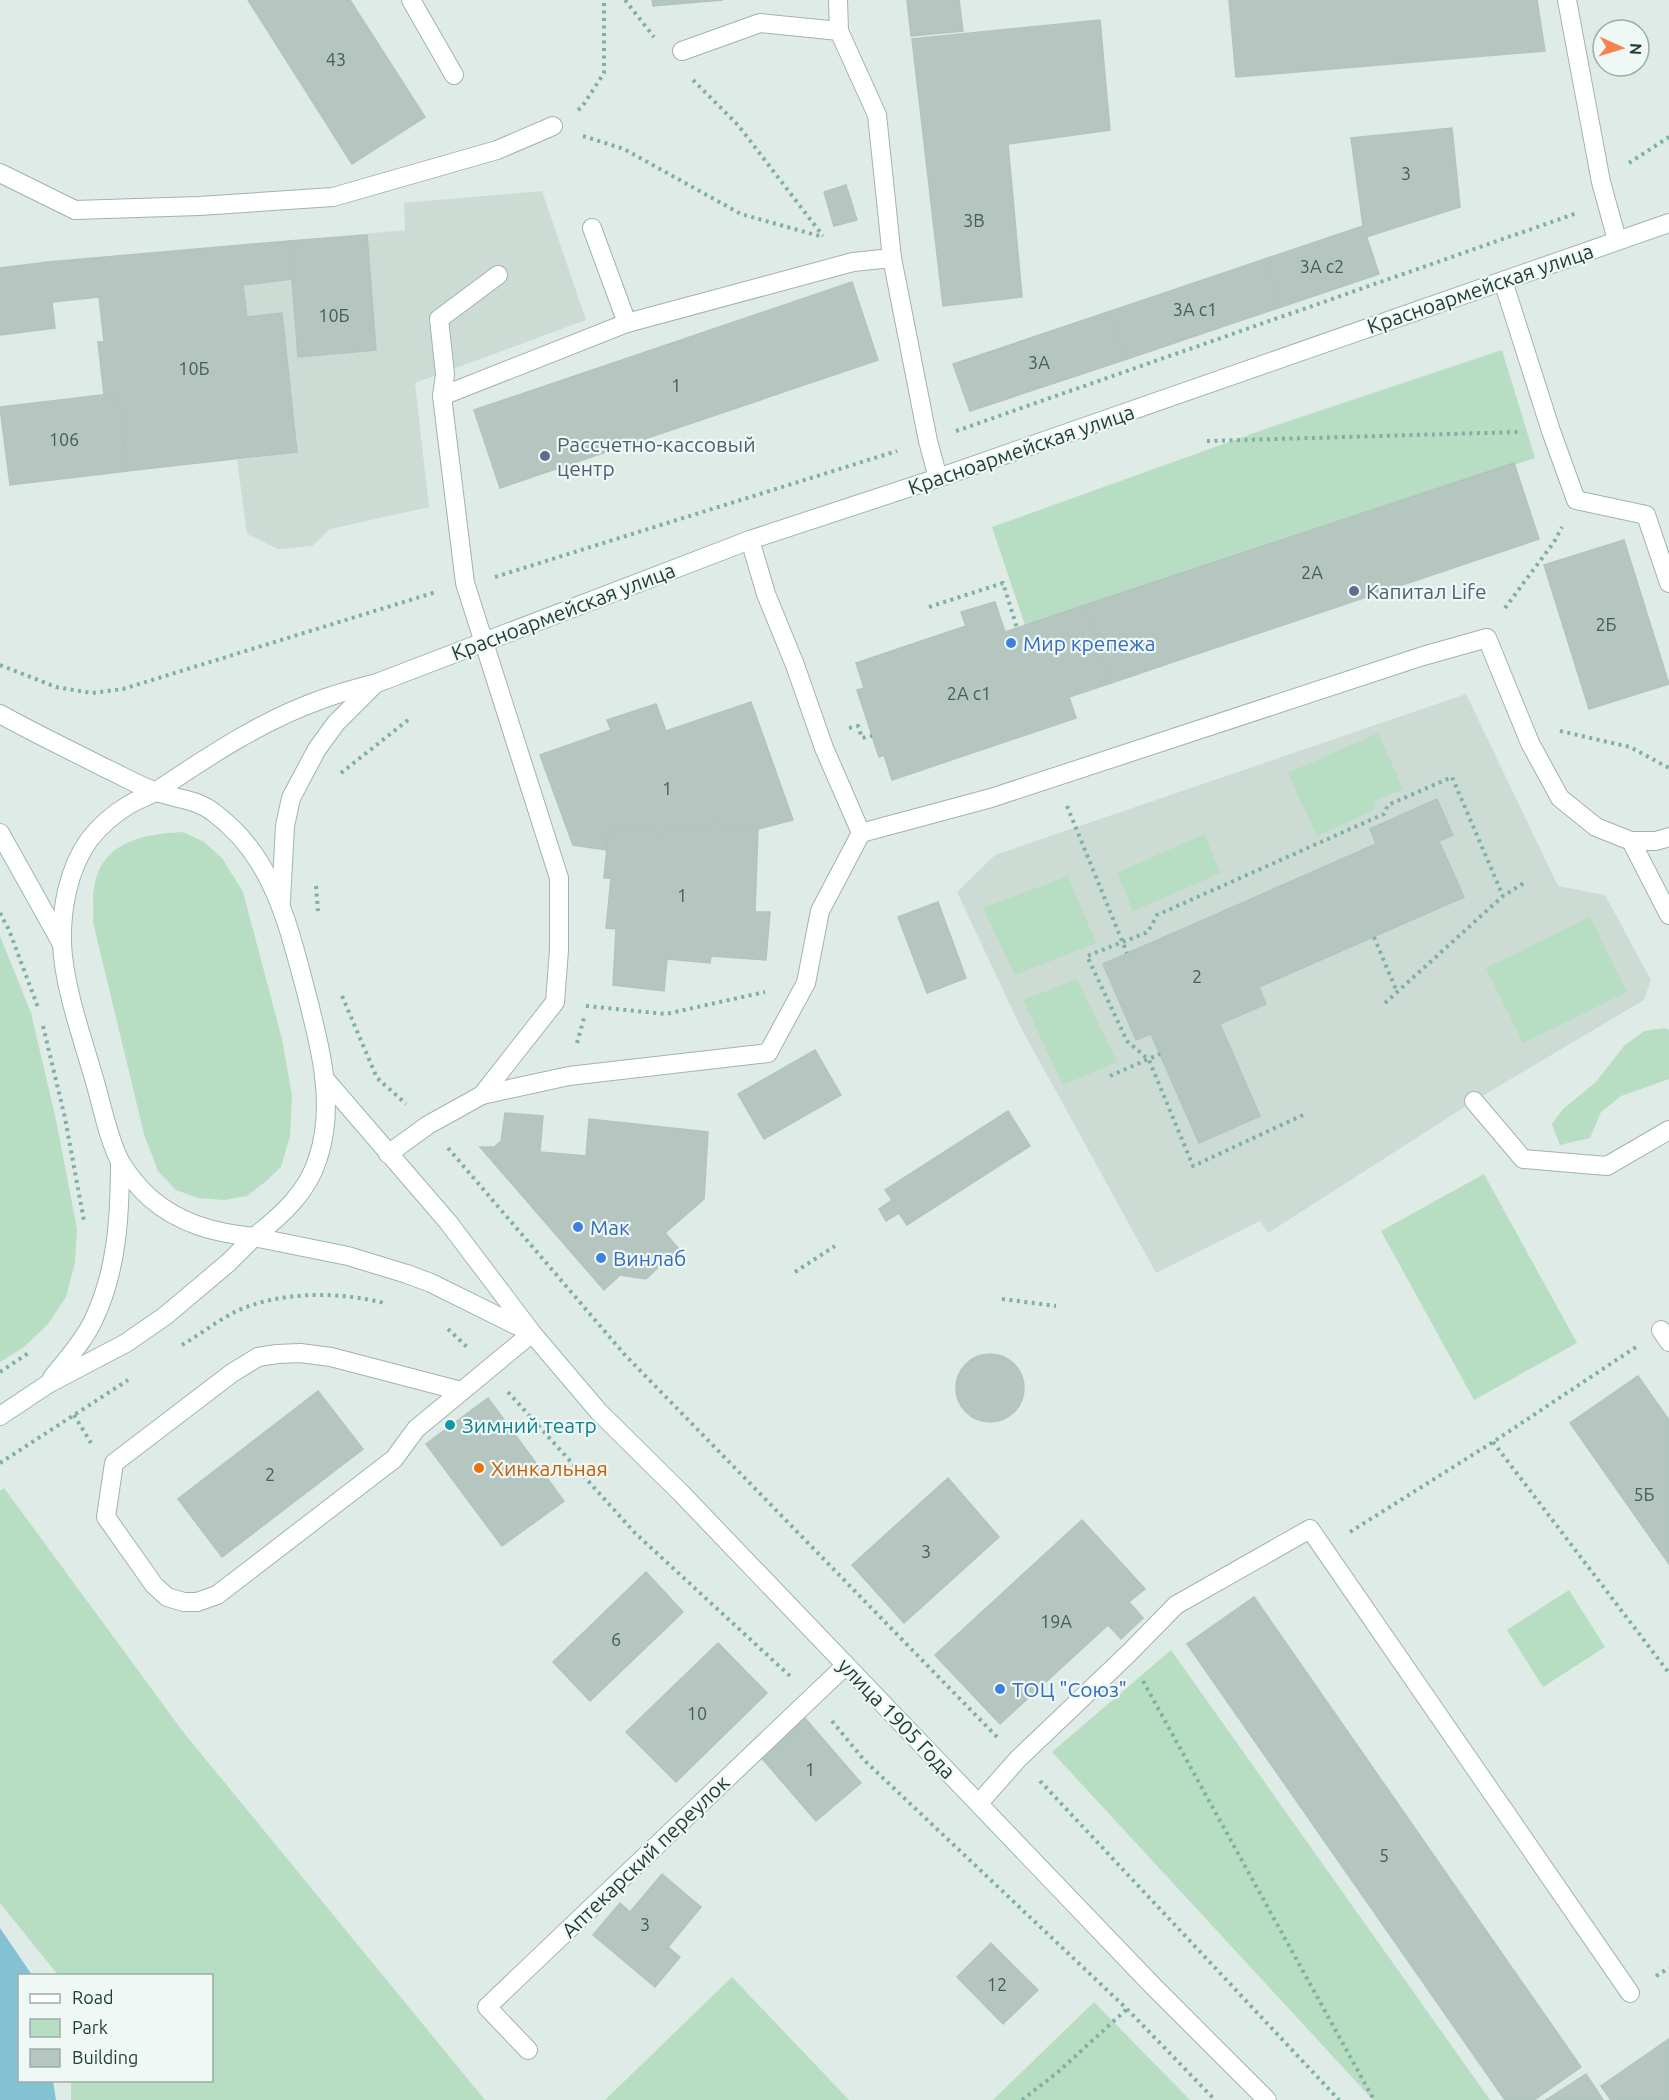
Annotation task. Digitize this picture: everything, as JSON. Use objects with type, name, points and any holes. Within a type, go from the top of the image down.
[{"type":"street","points":[[411,0],[454,75]]},
{"type":"street","points":[[838,0],[839,31],[877,115],[892,258],[928,441],[938,478]]},
{"type":"street","points":[[1567,0],[1601,182],[1617,240]]},
{"type":"street","points":[[682,51],[760,23],[839,31]]},
{"type":"street","points":[[0,173],[75,210],[199,206],[333,197],[497,150],[553,126]]},
{"type":"street","name":"Красноармейская улица","points":[[62,945],[65,898],[88,840],[129,805],[155,792],[220,748],[275,718],[320,699],[376,683],[750,540],[938,478],[1669,223]]},
{"type":"street","points":[[592,228],[627,323]]},
{"type":"street","points":[[442,396],[627,323],[853,262],[892,258]]},
{"type":"street","points":[[482,1095],[555,1002],[559,950],[559,878],[465,583],[442,396],[445,374],[439,319],[498,275]]},
{"type":"street","points":[[1503,281],[1551,431],[1576,500],[1646,515],[1669,583]]},
{"type":"street","points":[[750,540],[766,594],[795,665],[824,748],[861,833]]},
{"type":"street","points":[[388,1154],[428,1125],[482,1095],[569,1076],[768,1053],[806,983],[820,910],[861,833],[991,798],[1423,656],[1487,638],[1530,743],[1560,798],[1596,827],[1631,841],[1656,841],[1669,837]]},
{"type":"street","points":[[281,903],[285,826],[291,798],[336,723],[376,683]]},
{"type":"street","points":[[0,714],[155,792],[192,800],[218,816],[248,845],[281,903],[308,1002],[324,1078],[326,1115],[319,1158],[307,1183],[275,1220],[165,1316],[126,1343],[48,1384],[0,1416]]},
{"type":"street","points":[[0,833],[62,945],[78,1025],[107,1126],[120,1162],[148,1197],[181,1220],[208,1230],[348,1256],[423,1280],[532,1333],[416,1429],[394,1459],[217,1595],[197,1602],[184,1602],[167,1597],[154,1585],[105,1517],[114,1463],[231,1373],[258,1358],[300,1353],[331,1357],[460,1392]]},
{"type":"street","points":[[1631,841],[1669,915]]},
{"type":"street","name":"улица 1905 Года","points":[[324,1078],[448,1222],[532,1333],[599,1412],[682,1494],[1153,1986],[1267,2100]]},
{"type":"street","points":[[1474,1101],[1523,1159],[1607,1166],[1669,1130]]},
{"type":"street","points":[[48,1384],[80,1342],[92,1323],[102,1300],[117,1237],[120,1162]]},
{"type":"street","points":[[979,1803],[1018,1759],[1176,1605],[1310,1529],[1630,1993]]},
{"type":"street","name":"Аптекарский переулок","points":[[528,2049],[487,2007],[846,1665]]},
{"type":"path","points":[[553,126],[582,107],[604,73],[604,0]]},
{"type":"path","points":[[625,0],[659,43]]},
{"type":"path","points":[[689,76],[738,125],[824,237],[853,262]]},
{"type":"path","points":[[553,126],[624,149],[741,214],[824,237]]},
{"type":"path","points":[[0,665],[56,687],[92,693],[123,689],[465,583],[496,577],[928,441],[1591,208],[1601,182],[1669,137]]},
{"type":"path","points":[[1207,441],[1551,431]]},
{"type":"path","points":[[1505,608],[1554,542],[1576,500]]},
{"type":"path","points":[[929,607],[1003,583],[1017,628]]},
{"type":"path","points":[[335,778],[408,720]]},
{"type":"path","points":[[858,726],[862,738],[872,736]]},
{"type":"path","points":[[1550,729],[1630,747],[1669,768]]},
{"type":"path","points":[[1056,777],[1127,954]]},
{"type":"path","points":[[1303,1115],[1193,1166],[1149,1060],[1127,1041],[1087,956],[1148,932],[1157,915],[1384,814],[1388,806],[1452,777],[1503,896]]},
{"type":"path","points":[[315,880],[318,913]]},
{"type":"path","points":[[1385,1003],[1503,896],[1524,883]]},
{"type":"path","points":[[0,913],[9,930],[39,1009],[65,1118],[86,1227]]},
{"type":"path","points":[[1374,937],[1397,992]]},
{"type":"path","points":[[555,1002],[666,1014],[806,983]]},
{"type":"path","points":[[340,991],[377,1078],[428,1125],[625,1355],[1018,1759],[1339,2100]]},
{"type":"path","points":[[1110,1076],[1160,1054]]},
{"type":"path","points":[[795,1272],[835,1246]]},
{"type":"path","points":[[1002,1299],[1056,1306]]},
{"type":"path","points":[[1323,1549],[1665,1336]]},
{"type":"path","points":[[0,1372],[35,1347]]},
{"type":"path","points":[[0,1463],[74,1415],[92,1444]]},
{"type":"path","points":[[538,1426],[635,1533],[812,1697],[864,1760],[1127,2009],[1215,2100]]},
{"type":"path","points":[[1493,1442],[1669,1673]]},
{"type":"path","points":[[1128,1654],[1374,2100]]},
{"type":"path","points":[[1022,2100],[1058,2072],[1153,1986]]},
{"type":"shaded area","points":[[542,191],[586,320],[415,383],[429,507],[330,529],[312,546],[278,549],[247,534],[237,460],[297,452],[282,313],[247,317],[243,285],[292,279],[289,241],[405,230],[404,203]]},
{"type":"shaded area","points":[[1466,694],[1558,886],[1605,895],[1651,980],[1644,1000],[1474,1101],[1268,1233],[1260,1221],[1156,1273],[1020,1026],[957,892],[995,855]]},
{"type":"green space","points":[[1502,350],[1535,458],[1025,625],[992,527],[1271,427]]},
{"type":"green space","points":[[1378,733],[1403,789],[1376,800],[1374,810],[1317,836],[1288,773]]},
{"type":"green space","points":[[183,832],[204,842],[222,858],[243,892],[282,1039],[292,1096],[290,1136],[281,1167],[247,1196],[224,1200],[198,1198],[176,1190],[158,1171],[144,1134],[93,922],[93,893],[98,873],[114,851],[126,844],[153,835]]},
{"type":"green space","points":[[1204,834],[1221,873],[1133,911],[1117,873]]},
{"type":"green space","points":[[1068,876],[1096,943],[1015,975],[983,908]]},
{"type":"green space","points":[[1590,917],[1627,992],[1523,1043],[1486,968]]},
{"type":"green space","points":[[0,936],[31,1013],[56,1120],[77,1229],[75,1262],[66,1297],[48,1324],[24,1347],[0,1362]]},
{"type":"green space","points":[[1077,979],[1117,1062],[1063,1085],[1023,1000]]},
{"type":"green space","points":[[1665,1028],[1669,1030],[1669,1079],[1621,1096],[1601,1112],[1590,1138],[1560,1145],[1552,1124],[1563,1109],[1596,1082],[1624,1046],[1644,1031]]},
{"type":"green space","points":[[1484,1174],[1577,1343],[1474,1400],[1381,1231]]},
{"type":"green space","points":[[4,1488],[184,1733],[485,2100],[71,2100],[71,2082],[213,2082],[213,1974],[57,1974],[0,1903],[0,1491]]},
{"type":"green space","points":[[1569,1590],[1605,1647],[1543,1687],[1507,1630]]},
{"type":"green space","points":[[1171,1650],[1490,2100],[1373,2100],[1052,1752]]},
{"type":"green space","points":[[732,1977],[849,2100],[605,2100]]},
{"type":"green space","points":[[1094,2002],[1190,2100],[993,2100]]},
{"type":"water","points":[[0,1928],[31,1974],[18,1974],[18,2082],[53,2082],[56,2100],[0,2100]]},
{"type":"building","points":[[248,0],[350,0],[425,117],[352,164]]},
{"type":"building","points":[[652,0],[723,0],[653,6]]},
{"type":"building","points":[[907,0],[959,0],[963,31],[911,36]]},
{"type":"building","points":[[1229,0],[1537,0],[1545,51],[1236,77]]},
{"type":"building","points":[[1100,20],[1110,130],[1008,144],[1022,297],[943,306],[912,39]]},
{"type":"building","points":[[1452,128],[1460,207],[1366,237],[1351,138]]},
{"type":"building","points":[[846,185],[857,220],[834,226],[824,192]]},
{"type":"building","points":[[1363,226],[1379,274],[1281,307],[1265,259]]},
{"type":"building","points":[[367,235],[376,350],[298,357],[289,241]]},
{"type":"building","points":[[289,241],[292,279],[243,285],[247,317],[282,313],[297,452],[127,471],[118,393],[104,395],[98,342],[104,342],[99,297],[52,302],[55,328],[0,335],[0,268]]},
{"type":"building","points":[[1265,259],[1281,307],[1124,360],[1108,312]]},
{"type":"building","points":[[852,282],[878,360],[500,488],[474,410]]},
{"type":"building","points":[[1108,312],[1124,360],[970,411],[953,364]]},
{"type":"building","points":[[118,393],[127,471],[10,485],[0,407]]},
{"type":"building","points":[[1514,463],[1539,539],[1111,683],[1085,605]]},
{"type":"building","points":[[1624,540],[1669,684],[1589,709],[1544,565]]},
{"type":"building","points":[[995,602],[1005,632],[1085,605],[1111,683],[1069,697],[1076,718],[892,780],[884,755],[879,757],[857,690],[864,688],[856,663],[966,626],[961,612]]},
{"type":"building","points":[[751,702],[793,820],[758,829],[711,823],[710,830],[667,826],[666,833],[609,827],[606,850],[573,845],[540,755],[611,730],[607,720],[656,704],[666,731]]},
{"type":"building","points":[[1437,799],[1453,835],[1439,841],[1464,897],[1259,987],[1266,1004],[1220,1024],[1260,1116],[1199,1143],[1151,1034],[1136,1040],[1103,964],[1376,844],[1370,829]]},
{"type":"building","points":[[711,823],[758,829],[755,912],[770,912],[766,960],[711,956],[710,963],[667,959],[664,991],[613,985],[616,929],[606,928],[611,878],[604,878],[609,827],[666,833],[667,826],[710,830]]},
{"type":"building","points":[[938,902],[966,978],[927,993],[898,917]]},
{"type":"building","points":[[815,1050],[841,1095],[764,1139],[738,1094]]},
{"type":"building","points":[[1008,1111],[1030,1146],[907,1225],[899,1213],[886,1221],[879,1209],[892,1200],[885,1190]]},
{"type":"building","points":[[505,1113],[543,1116],[540,1152],[586,1156],[589,1119],[708,1132],[704,1199],[665,1233],[678,1248],[646,1279],[620,1275],[604,1290],[480,1147],[494,1147],[501,1141]]},
{"type":"building","points":[[983,1354],[997,1354],[1009,1359],[1019,1369],[1024,1388],[1019,1407],[1009,1417],[997,1422],[983,1422],[971,1417],[961,1407],[956,1395],[956,1381],[961,1369],[971,1359]]},
{"type":"building","points":[[1638,1376],[1669,1420],[1669,1564],[1570,1423]]},
{"type":"building","points":[[318,1391],[363,1449],[222,1557],[178,1499]]},
{"type":"building","points":[[488,1398],[564,1501],[502,1546],[426,1444]]},
{"type":"building","points":[[948,1478],[999,1537],[904,1623],[852,1565]]},
{"type":"building","points":[[1082,1520],[1145,1589],[1129,1602],[1143,1618],[1121,1639],[1108,1625],[1000,1724],[935,1655]]},
{"type":"building","points":[[646,1572],[683,1612],[590,1701],[553,1662]]},
{"type":"building","points":[[1254,1597],[1581,2067],[1534,2100],[1505,2100],[1187,1644]]},
{"type":"building","points":[[718,1643],[767,1693],[676,1782],[626,1732]]},
{"type":"building","points":[[804,1717],[861,1783],[816,1821],[759,1755]]},
{"type":"building","points":[[662,1874],[701,1907],[668,1947],[680,1957],[655,1987],[593,1935],[620,1903],[630,1912]]},
{"type":"building","points":[[991,1943],[1038,1990],[1003,2024],[957,1977]]},
{"type":"building","points":[[1669,2039],[1669,2100],[1611,2100],[1601,2086]]},
{"type":"building","points":[[1586,2074],[1603,2100],[1546,2100]]},
{"type":"place","name":"Рассчетно-кассовый центр","points":[[545,456]]},
{"type":"place","name":"Капитал Life","points":[[1354,591]]},
{"type":"place","name":"Мир крепежа","points":[[1011,643]]},
{"type":"place","name":"Мак","points":[[578,1227]]},
{"type":"place","name":"Винлаб","points":[[601,1258]]},
{"type":"place","name":"Зимний театр","points":[[450,1425]]},
{"type":"place","name":"Хинкальная","points":[[479,1468]]},
{"type":"place","name":"ТОЦ \"Союз\"","points":[[1000,1689]]}]
